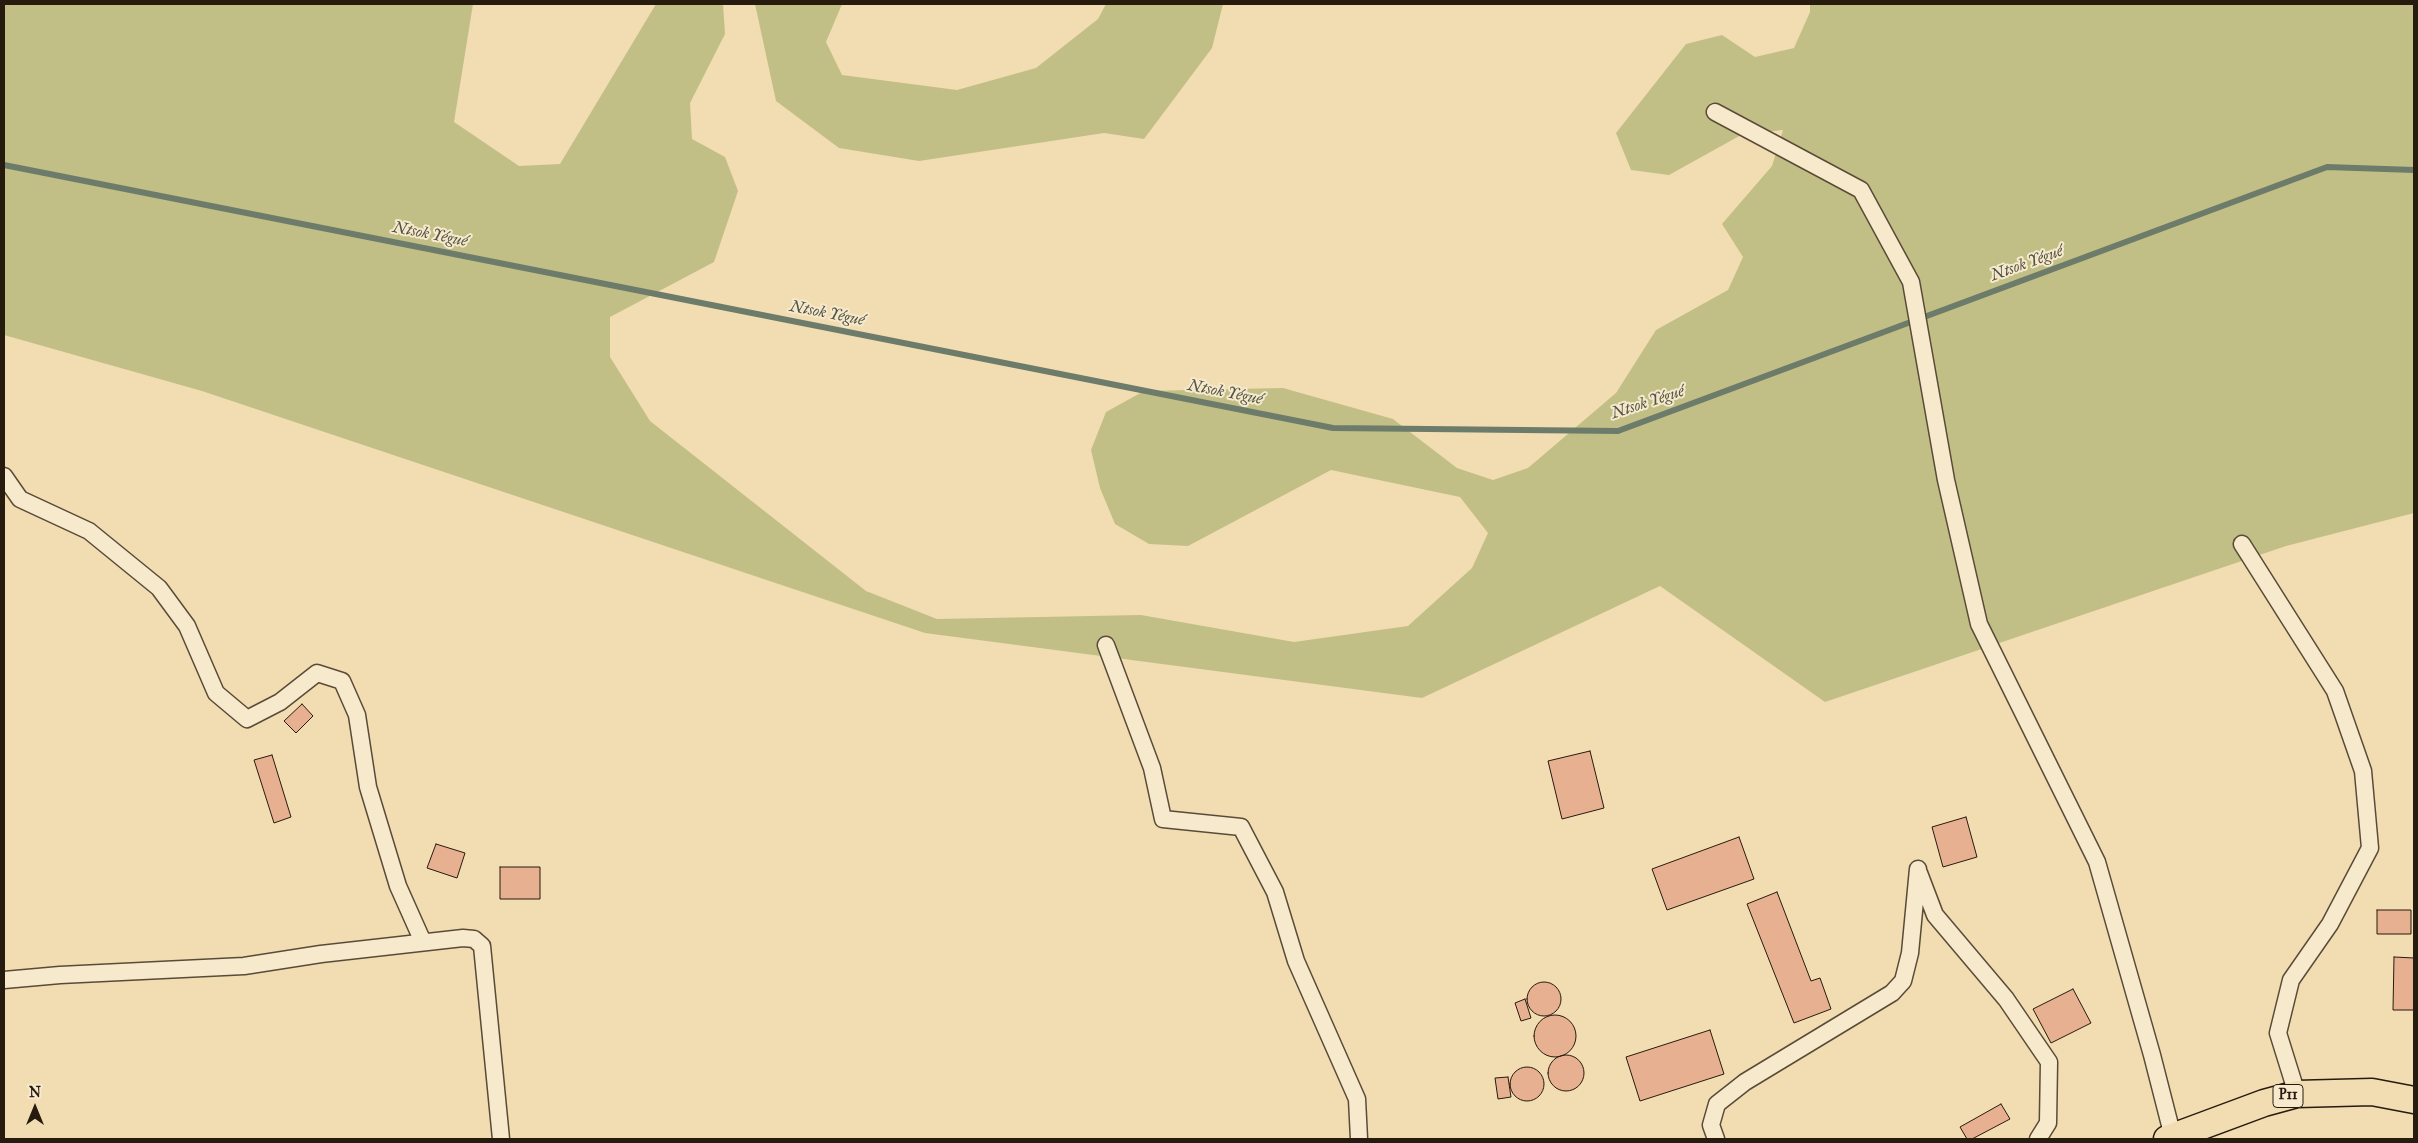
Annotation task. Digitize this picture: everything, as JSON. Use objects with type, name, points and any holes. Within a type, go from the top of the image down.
[{"type":"main road","name":"P11","points":[[2170,1138],[2264,1103],[2297,1094],[2372,1092],[2414,1100]]},
{"type":"street","points":[[1715,112],[1861,190],[1911,282],[1946,480],[1979,624],[2097,862],[2152,1055],[2170,1138]]},
{"type":"street","points":[[4,476],[20,500],[89,531],[159,588],[187,626],[216,693],[247,718],[280,702],[317,673],[342,682],[358,715],[368,787],[398,886],[423,942]]},
{"type":"street","points":[[2242,544],[2335,691],[2363,771],[2364,781],[2370,848],[2330,924],[2291,980],[2278,1033],[2297,1094]]},
{"type":"street","points":[[1106,645],[1152,768],[1164,819],[1241,827],[1275,892],[1296,961],[1357,1099],[1359,1139]]},
{"type":"street","points":[[1716,1139],[1710,1125],[1717,1104],[1745,1082],[1892,993],[1903,981],[1910,953],[1918,869],[1935,915],[2006,999],[2049,1062],[2048,1123],[2038,1139]]},
{"type":"street","points":[[4,980],[60,975],[244,966],[321,954],[423,942],[463,938],[474,939],[482,946],[501,1139]]},
{"type":"shaded area","points":[[4,4],[473,4],[454,122],[519,166],[560,164],[656,4],[723,4],[725,34],[690,103],[692,139],[725,157],[738,191],[714,262],[610,317],[610,357],[650,421],[866,591],[937,619],[1141,615],[1294,642],[1408,626],[1472,568],[1488,533],[1460,497],[1331,470],[1188,546],[1149,544],[1115,524],[1100,488],[1091,450],[1106,412],[1144,391],[1283,388],[1393,419],[1457,468],[1493,480],[1528,468],[1616,393],[1656,330],[1728,290],[1743,257],[1722,224],[1772,166],[1783,130],[1741,135],[1669,175],[1631,170],[1616,133],[1686,44],[1722,35],[1755,57],[1794,48],[1810,12],[1810,4],[2414,4],[2414,513],[2286,546],[1825,702],[1660,586],[1422,698],[925,633],[202,391],[4,335]]},
{"type":"shaded area","points":[[755,4],[842,4],[826,42],[842,75],[957,90],[1036,68],[1098,19],[1106,4],[1223,4],[1212,48],[1144,139],[1104,133],[919,161],[839,148],[776,101]]},
{"type":"building","points":[[302,704],[313,716],[296,733],[284,721]]},
{"type":"building","points":[[1590,751],[1604,808],[1562,819],[1548,761]]},
{"type":"building","points":[[272,755],[291,817],[274,823],[254,760]]},
{"type":"building","points":[[1966,817],[1977,857],[1943,867],[1932,827]]},
{"type":"building","points":[[1739,837],[1754,879],[1667,910],[1652,869]]},
{"type":"building","points":[[436,844],[465,853],[457,878],[427,868]]},
{"type":"building","points":[[500,867],[540,867],[540,899],[500,899]]},
{"type":"building","points":[[1777,892],[1811,981],[1820,978],[1831,1009],[1794,1023],[1747,904]]},
{"type":"building","points":[[2377,910],[2411,910],[2411,934],[2377,934]]},
{"type":"building","points":[[2394,957],[2414,958],[2414,1010],[2393,1010]]},
{"type":"building","points":[[1544,982],[1556,987],[1561,999],[1556,1011],[1544,1016],[1532,1011],[1527,999],[1532,987]]},
{"type":"building","points":[[2073,989],[2091,1023],[2051,1043],[2033,1009]]},
{"type":"building","points":[[1525,999],[1531,1018],[1521,1021],[1515,1003]]},
{"type":"building","points":[[1555,1015],[1570,1021],[1576,1036],[1570,1051],[1555,1057],[1540,1051],[1534,1036],[1540,1021]]},
{"type":"building","points":[[1710,1030],[1724,1074],[1640,1101],[1626,1057]]},
{"type":"building","points":[[1566,1055],[1578,1061],[1584,1073],[1578,1085],[1566,1091],[1554,1085],[1548,1073],[1554,1061]]},
{"type":"building","points":[[1527,1067],[1539,1072],[1544,1084],[1539,1096],[1527,1101],[1515,1096],[1510,1084],[1515,1072]]},
{"type":"building","points":[[1508,1077],[1511,1097],[1498,1099],[1495,1078]]},
{"type":"building","points":[[2001,1104],[2010,1119],[1972,1139],[1967,1139],[1960,1127]]},
{"type":"waterway","name":"Ntsok Yégué","points":[[4,165],[1333,428],[1618,431],[2327,167],[2414,170]]}]
